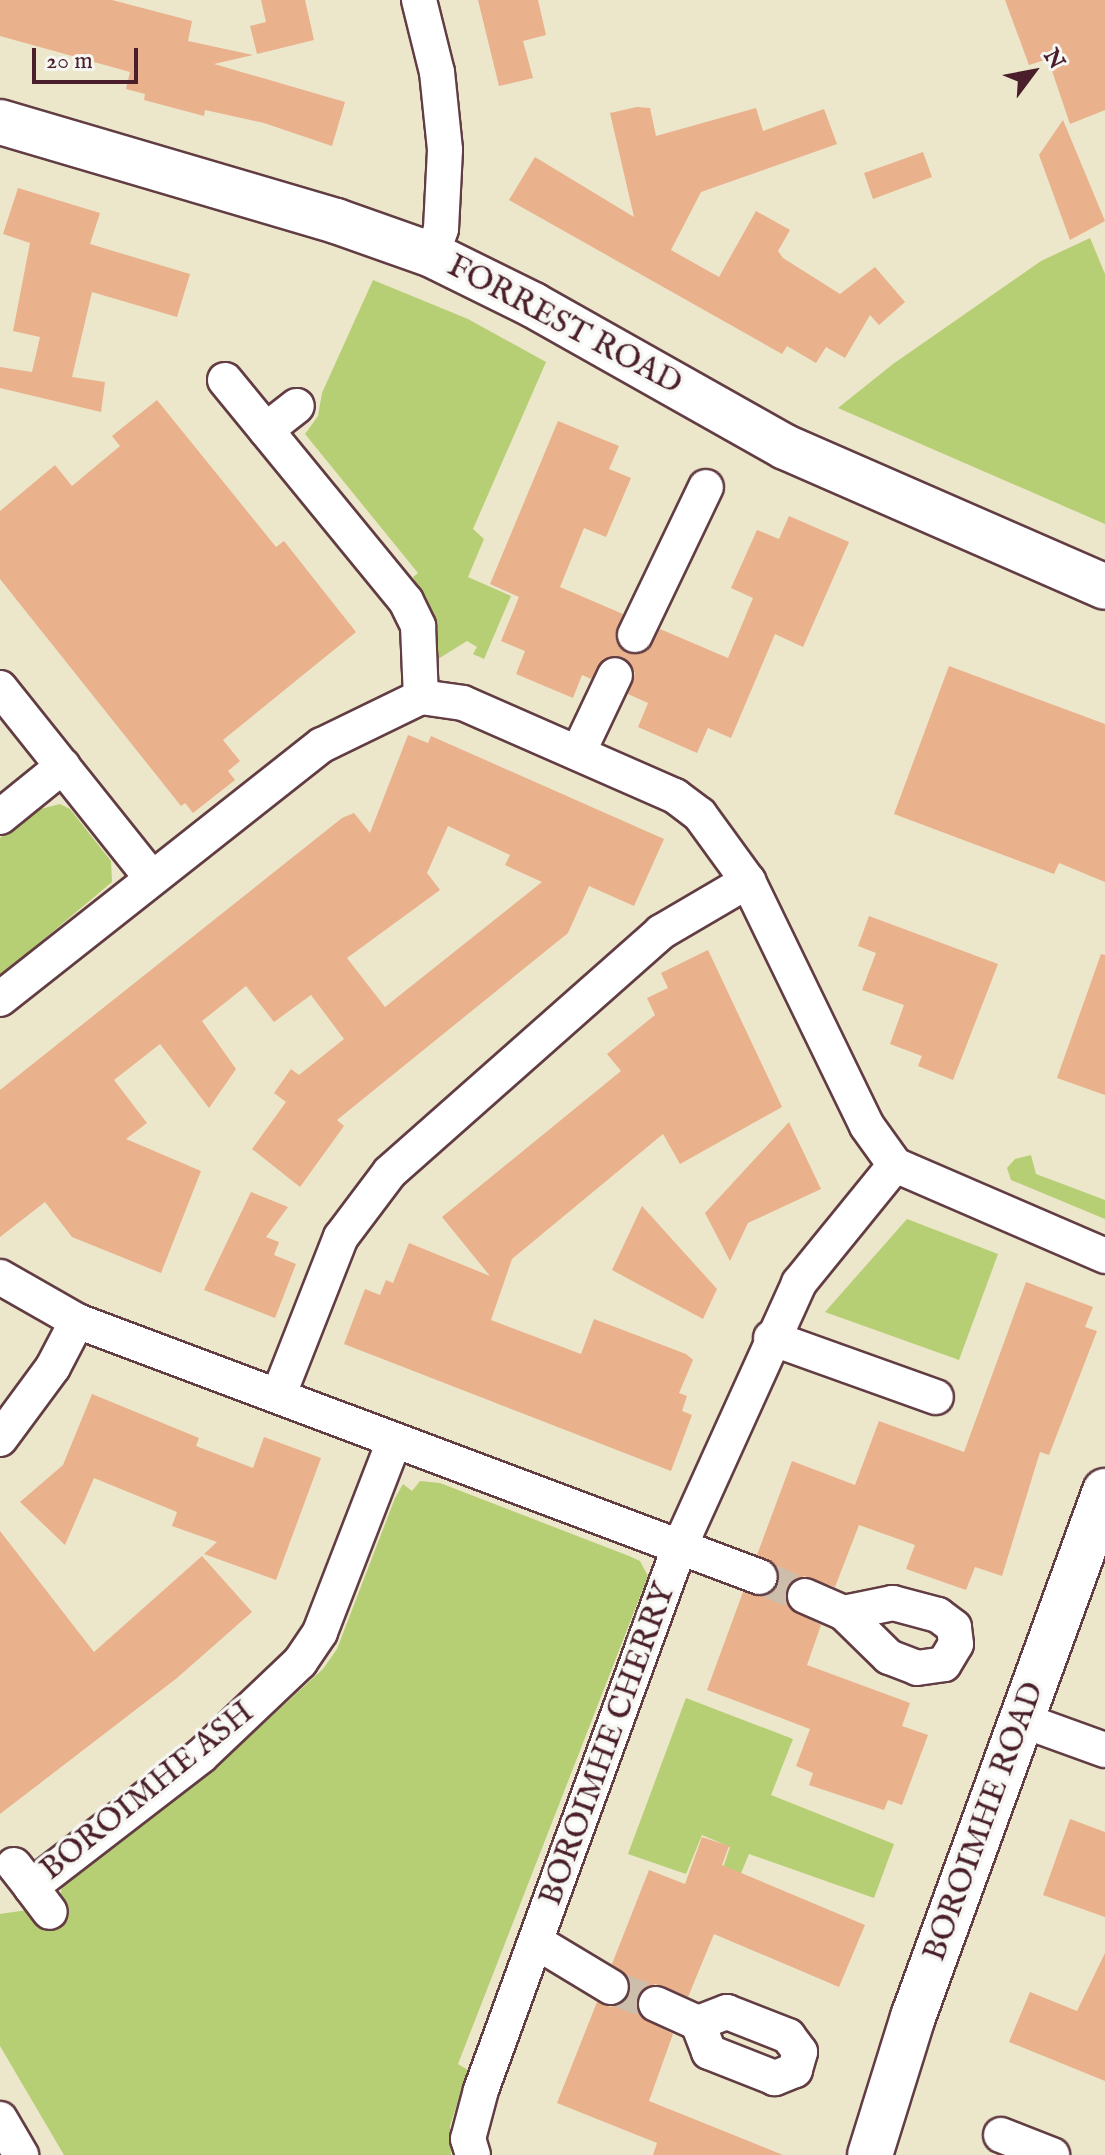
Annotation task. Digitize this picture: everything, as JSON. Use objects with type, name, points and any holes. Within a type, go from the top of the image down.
[{"type":"street","points":[[419,0],[437,72],[445,150],[443,214],[432,255]]},
{"type":"street","name":"FORREST ROAD","points":[[0,122],[336,221],[432,255],[533,305],[785,447],[1105,587]]},
{"type":"street","points":[[225,380],[406,601],[418,626],[421,697]]},
{"type":"street","points":[[266,430],[297,406]]},
{"type":"street","points":[[635,635],[706,487]]},
{"type":"street","points":[[578,753],[615,675]]},
{"type":"street","points":[[0,688],[151,877]]},
{"type":"street","points":[[0,999],[322,745],[421,697],[463,703],[675,796],[700,815],[748,881],[867,1126],[895,1165],[1105,1256]]},
{"type":"street","points":[[0,817],[63,766]]},
{"type":"street","points":[[279,1394],[341,1237],[390,1172],[661,932],[748,881]]},
{"type":"street","name":"BOROIMHE CHERRY","points":[[473,2155],[468,2139],[481,2090],[538,1943],[679,1548],[771,1338],[799,1283],[895,1165]]},
{"type":"street","points":[[10,1284],[77,1321],[279,1394],[393,1444],[679,1548]]},
{"type":"street","points":[[0,1439],[53,1367],[77,1321]]},
{"type":"street","points":[[771,1338],[936,1397]]},
{"type":"street","name":"BOROIMHE ASH","points":[[32,1888],[201,1756],[300,1662],[320,1632],[393,1444]]},
{"type":"street","name":"BOROIMHE ROAD","points":[[870,2155],[913,2017],[1105,1491]]},
{"type":"street","name":"BOROIMHE CHERRY","points":[[679,1548],[760,1577]]},
{"type":"street","points":[[805,1596],[844,1613]]},
{"type":"street","points":[[1022,1720],[1105,1750]]},
{"type":"street","name":"BOROIMHE CHERRY","points":[[538,1943],[611,1987]]},
{"type":"street","points":[[656,2004],[698,2023]]},
{"type":"street","points":[[0,2119],[21,2155]]},
{"type":"street","points":[[1001,2135],[1052,2155]]},
{"type":"green space","points":[[1090,238],[1105,274],[1105,524],[838,408],[893,364],[1041,261]]},
{"type":"green space","points":[[373,280],[468,319],[546,362],[473,529],[484,539],[468,577],[511,596],[484,659],[473,654],[477,647],[467,641],[438,659],[434,620],[413,577],[418,573],[305,434],[318,416],[322,393]]},
{"type":"green space","points":[[60,804],[70,809],[111,861],[112,882],[0,976],[0,838],[33,811]]},
{"type":"green space","points":[[1031,1155],[1036,1174],[1105,1200],[1105,1219],[1011,1180],[1007,1168],[1015,1159]]},
{"type":"green space","points":[[907,1219],[998,1254],[959,1360],[825,1312]]},
{"type":"green space","points":[[420,1481],[440,1483],[629,1556],[640,1561],[648,1576],[458,2064],[468,2070],[450,2126],[451,2155],[64,2155],[0,2046],[0,1914],[27,1910],[40,1927],[49,1926],[68,1909],[60,1897],[62,1887],[214,1769],[323,1669],[337,1649],[395,1498],[403,1484],[412,1491]]},
{"type":"green space","points":[[686,1698],[793,1739],[771,1795],[894,1844],[874,1898],[749,1854],[734,1890],[718,1883],[730,1847],[702,1835],[686,1874],[628,1854]]},
{"type":"building","points":[[0,0],[112,0],[192,21],[188,41],[253,55],[214,64],[345,102],[332,146],[264,123],[205,110],[204,116],[144,100],[145,94],[126,89],[130,72],[0,36]]},
{"type":"building","points":[[261,0],[305,0],[314,40],[257,54],[250,26],[266,22]]},
{"type":"building","points":[[478,0],[538,0],[546,35],[523,41],[533,78],[499,86]]},
{"type":"building","points":[[1005,0],[1105,0],[1105,110],[1070,124],[1048,59],[1029,65]]},
{"type":"building","points":[[637,107],[650,108],[656,136],[756,108],[763,131],[824,109],[837,144],[701,192],[671,250],[719,277],[756,211],[790,230],[778,251],[783,258],[840,294],[875,267],[905,302],[879,325],[870,315],[845,358],[826,347],[816,363],[787,346],[782,354],[509,200],[535,157],[634,217],[610,113]]},
{"type":"building","points":[[1063,120],[1105,221],[1070,240],[1039,155]]},
{"type":"building","points":[[923,152],[932,177],[873,199],[864,173]]},
{"type":"building","points":[[18,188],[100,213],[90,244],[190,274],[177,317],[92,292],[72,377],[105,382],[101,412],[0,388],[0,367],[32,372],[40,337],[13,331],[30,243],[3,234]]},
{"type":"building","points":[[157,400],[276,547],[284,541],[356,632],[223,740],[240,761],[228,771],[235,780],[193,813],[185,803],[181,806],[0,579],[0,511],[55,465],[72,486],[120,446],[112,436]]},
{"type":"building","points":[[558,421],[619,446],[609,469],[631,478],[606,537],[584,528],[560,587],[623,614],[615,637],[627,653],[647,651],[660,629],[728,658],[753,598],[731,588],[757,530],[779,539],[789,516],[849,542],[803,647],[775,634],[731,738],[708,728],[697,753],[638,727],[648,703],[628,694],[635,673],[623,657],[603,659],[591,679],[582,675],[573,698],[516,674],[525,651],[501,641],[519,597],[490,584]]},
{"type":"building","points":[[949,666],[1105,724],[1105,882],[1059,863],[1054,874],[894,814]]},
{"type":"building","points":[[408,735],[428,743],[431,736],[664,839],[634,906],[589,886],[568,933],[337,1120],[344,1126],[300,1187],[252,1149],[286,1102],[274,1093],[291,1069],[299,1075],[344,1039],[311,995],[274,1022],[246,986],[202,1021],[236,1069],[209,1108],[160,1044],[114,1080],[147,1123],[126,1139],[201,1171],[161,1273],[72,1237],[45,1202],[0,1237],[0,1090],[342,818],[354,813],[370,833]],"holes":[[[448,826],[510,855],[505,865],[542,882],[385,1007],[347,958],[440,890],[427,873]]]},
{"type":"building","points":[[869,916],[998,964],[953,1080],[918,1066],[922,1056],[890,1044],[904,1005],[862,990],[876,953],[858,946]]},
{"type":"building","points":[[708,950],[782,1107],[680,1164],[663,1134],[512,1259],[491,1320],[581,1354],[594,1319],[686,1354],[693,1360],[679,1393],[687,1396],[682,1411],[692,1415],[671,1471],[344,1344],[365,1289],[380,1295],[386,1280],[393,1283],[409,1243],[490,1276],[442,1217],[621,1071],[607,1054],[655,1015],[647,998],[668,988],[661,973]]},
{"type":"building","points":[[1101,954],[1105,955],[1105,1095],[1057,1078]]},
{"type":"building","points":[[789,1122],[821,1189],[748,1223],[730,1261],[705,1213]]},
{"type":"building","points":[[251,1192],[288,1207],[266,1237],[279,1242],[274,1255],[296,1264],[275,1318],[204,1290]]},
{"type":"building","points":[[642,1206],[717,1289],[703,1319],[612,1270]]},
{"type":"building","points":[[1026,1282],[1093,1307],[1085,1327],[1097,1331],[1049,1455],[1040,1452],[1002,1576],[975,1567],[966,1590],[906,1569],[915,1545],[859,1525],[835,1587],[804,1576],[786,1589],[789,1608],[821,1625],[807,1665],[910,1703],[902,1726],[928,1735],[902,1805],[888,1800],[884,1810],[809,1785],[813,1773],[796,1766],[810,1729],[707,1690],[743,1592],[764,1596],[778,1585],[776,1565],[757,1555],[792,1461],[855,1485],[879,1421],[964,1452]]},
{"type":"building","points":[[92,1394],[199,1438],[196,1446],[253,1468],[264,1437],[321,1458],[276,1580],[204,1554],[217,1542],[172,1526],[177,1512],[94,1478],[65,1545],[20,1502],[63,1465]]},
{"type":"building","points":[[0,1531],[94,1652],[202,1556],[252,1612],[177,1678],[0,1814]]},
{"type":"building","points":[[1070,1819],[1105,1832],[1105,1917],[1043,1895]]},
{"type":"building","points":[[702,1837],[729,1846],[722,1865],[865,1925],[839,1987],[714,1934],[688,1997],[655,1984],[638,1996],[640,2016],[673,2034],[649,2101],[783,2155],[653,2155],[657,2143],[557,2103],[597,2002],[611,2007],[628,1997],[629,1978],[612,1964],[649,1870],[685,1884]]},
{"type":"building","points":[[1105,1953],[1105,2081],[1009,2042],[1030,1992],[1077,2011]]},
{"type":"tunnel","points":[[760,1577],[805,1596]]},
{"type":"tunnel","points":[[611,1987],[656,2004]]}]
